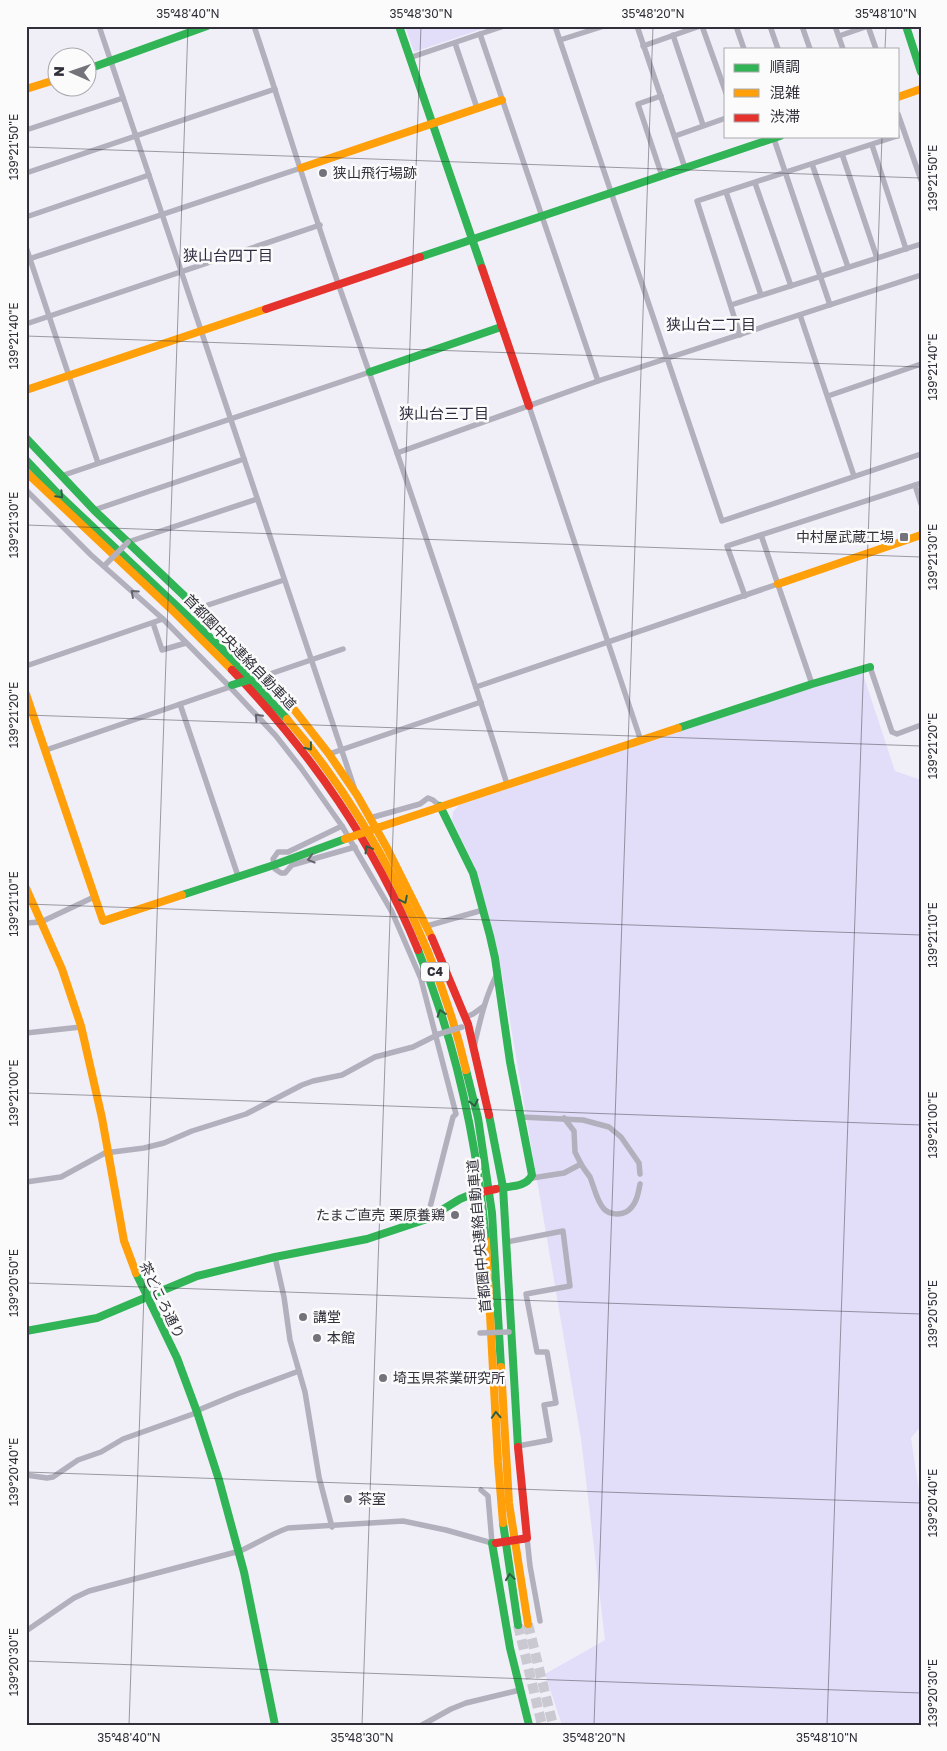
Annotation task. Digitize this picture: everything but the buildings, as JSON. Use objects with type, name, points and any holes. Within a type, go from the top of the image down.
[{"type":"main road","points":[[98,66],[207,26]]},
{"type":"main road","points":[[399,26],[501,327],[530,406]]},
{"type":"main road","points":[[906,26],[921,72]]},
{"type":"main road","points":[[26,89],[48,82]]},
{"type":"main road","points":[[900,96],[921,89]]},
{"type":"main road","points":[[300,168],[502,100]]},
{"type":"main road","points":[[26,390],[773,138]]},
{"type":"main road","points":[[370,372],[501,327]]},
{"type":"main road","points":[[26,438],[94,510],[199,608],[264,675],[329,754],[357,795],[427,926],[465,1023],[474,1047],[494,1135],[507,1242],[510,1332],[524,1539],[494,1543],[510,1648],[529,1725]]},
{"type":"main road","name":"首都圏中央連絡自動車道","points":[[26,460],[77,511],[217,643],[263,691],[293,726],[334,781],[370,837],[423,941],[442,991],[462,1054],[484,1152],[494,1238],[507,1485],[528,1624]]},
{"type":"main road","name":"首都圏中央連絡自動車道","points":[[26,472],[211,649],[258,697],[286,730],[328,786],[350,820],[388,886],[416,944],[427,971],[455,1056],[469,1115],[480,1176],[487,1240],[501,1498],[518,1625]]},
{"type":"main road","points":[[778,584],[921,535]]},
{"type":"main road","points":[[26,694],[28,706],[46,750],[103,921],[274,865],[440,806],[812,684],[870,667]]},
{"type":"main road","points":[[231,686],[264,675]]},
{"type":"main road","points":[[26,1331],[88,1321],[197,1276],[275,1257],[367,1239],[427,1219],[472,1194],[526,1183],[532,1178],[502,1014],[494,951],[473,873],[440,806]]},
{"type":"main road","name":"茶どころ通り","points":[[26,888],[66,977],[81,1027],[104,1123],[128,1259],[164,1328],[196,1411],[230,1514],[240,1551],[275,1725]]},
{"type":"street","points":[[99,26],[357,795]]},
{"type":"street","points":[[254,26],[338,284],[370,372],[507,784]]},
{"type":"street","points":[[409,58],[504,26]]},
{"type":"street","points":[[555,26],[722,521],[921,454]]},
{"type":"street","points":[[560,40],[604,26]]},
{"type":"street","points":[[637,26],[685,168]]},
{"type":"street","points":[[644,46],[701,26],[724,88]]},
{"type":"street","points":[[736,26],[744,48]]},
{"type":"street","points":[[770,26],[778,48]]},
{"type":"street","points":[[802,26],[810,48]]},
{"type":"street","points":[[835,26],[843,48]]},
{"type":"street","points":[[839,36],[868,26],[876,48]]},
{"type":"street","points":[[480,34],[598,381]]},
{"type":"street","points":[[673,35],[703,126]]},
{"type":"street","points":[[454,43],[477,108]]},
{"type":"street","points":[[26,173],[275,90]]},
{"type":"street","points":[[661,96],[638,104],[662,176]]},
{"type":"street","points":[[26,130],[123,98]]},
{"type":"street","points":[[674,136],[724,119]]},
{"type":"street","points":[[900,120],[921,180]]},
{"type":"street","points":[[900,135],[905,134]]},
{"type":"street","points":[[776,138],[830,306]]},
{"type":"street","points":[[740,335],[697,202],[892,138]]},
{"type":"street","points":[[872,145],[906,249]]},
{"type":"street","points":[[842,154],[877,258]]},
{"type":"street","points":[[812,164],[848,267]]},
{"type":"street","points":[[28,260],[300,168]]},
{"type":"street","points":[[26,217],[149,175]]},
{"type":"street","points":[[755,183],[791,286]]},
{"type":"street","points":[[726,192],[761,296]]},
{"type":"street","points":[[26,324],[320,225]]},
{"type":"street","points":[[731,305],[921,244]]},
{"type":"street","points":[[26,247],[28,260],[98,463]]},
{"type":"street","points":[[397,452],[598,381],[921,275]]},
{"type":"street","points":[[800,315],[854,476]]},
{"type":"street","points":[[828,396],[921,364]]},
{"type":"street","points":[[61,476],[370,372]]},
{"type":"street","points":[[530,406],[641,741]]},
{"type":"street","points":[[94,510],[244,459]]},
{"type":"street","points":[[745,596],[727,546],[918,484],[921,504]]},
{"type":"street","points":[[26,490],[92,555],[163,619],[231,686],[276,736],[342,826],[392,912],[421,979],[438,1035],[456,1114],[451,1126],[427,1219]]},
{"type":"street","points":[[104,566],[128,542],[257,499]]},
{"type":"street","points":[[761,535],[812,684]]},
{"type":"street","points":[[199,608],[284,580]]},
{"type":"street","points":[[476,687],[778,584]]},
{"type":"street","points":[[26,666],[163,619]]},
{"type":"street","points":[[153,623],[162,650],[186,642]]},
{"type":"street","points":[[264,675],[342,649]]},
{"type":"street","points":[[870,667],[892,732],[897,734],[921,725]]},
{"type":"street","points":[[46,750],[231,686]]},
{"type":"street","points":[[329,754],[481,702]]},
{"type":"street","points":[[180,704],[238,876]]},
{"type":"street","points":[[370,818],[420,804],[428,798],[440,806]]},
{"type":"street","points":[[342,826],[288,852],[278,852],[274,858],[274,865],[278,871],[285,873],[292,865],[355,847]]},
{"type":"street","points":[[26,923],[41,922],[94,897]]},
{"type":"street","points":[[427,926],[483,910]]},
{"type":"street","points":[[474,1047],[484,1006],[497,974]]},
{"type":"street","points":[[26,1182],[61,1177],[96,1156],[164,1143],[192,1131],[246,1114],[302,1085],[342,1075],[375,1057],[413,1047],[465,1023],[484,1006]]},
{"type":"street","points":[[26,1033],[81,1027]]},
{"type":"street","points":[[521,1117],[564,1118],[603,1124],[616,1131],[639,1163],[640,1174]]},
{"type":"street","points":[[564,1118],[574,1130],[576,1152],[602,1207],[608,1212],[620,1214],[628,1210],[638,1196],[640,1184]]},
{"type":"street","points":[[574,1130],[583,1120]]},
{"type":"street","points":[[532,1178],[564,1173],[581,1164]]},
{"type":"street","points":[[507,1242],[563,1232],[570,1286],[526,1294],[537,1352],[547,1352],[556,1403],[544,1404],[550,1440],[518,1446]]},
{"type":"street","points":[[275,1257],[284,1297],[290,1340],[305,1392],[319,1477],[332,1527]]},
{"type":"street","points":[[480,1333],[510,1332]]},
{"type":"street","points":[[26,1476],[48,1478],[57,1476],[78,1460],[101,1452],[123,1439],[299,1371]]},
{"type":"street","points":[[26,1631],[74,1598],[89,1591],[240,1551],[260,1543],[272,1534],[288,1528],[332,1527],[403,1521],[494,1543],[488,1496],[480,1490]]},
{"type":"street","points":[[524,1539],[540,1621]]},
{"type":"street","points":[[422,1725],[466,1703],[520,1690]]},
{"type":"shaded area","points":[[405,26],[491,26],[414,52]]},
{"type":"shaded area","points":[[862,671],[895,771],[921,780],[921,1426],[911,1438],[921,1504],[921,1725],[562,1725],[545,1674],[605,1640],[581,1439],[498,951],[474,865],[452,820],[453,812],[459,805]]},
{"type":"tunnel","points":[[528,1624],[553,1725]]},
{"type":"tunnel","points":[[518,1625],[542,1725]]},
{"type":"traffic: fast","points":[[98,65],[207,26]]},
{"type":"traffic: fast","points":[[399,26],[482,268]]},
{"type":"traffic: fast","points":[[906,26],[921,72]]},
{"type":"traffic: fast","points":[[420,257],[774,138]]},
{"type":"traffic: fast","points":[[370,372],[501,327]]},
{"type":"traffic: fast","points":[[26,438],[94,510],[196,607]]},
{"type":"traffic: fast","points":[[26,460],[59,495],[220,647],[287,719]]},
{"type":"traffic: fast","points":[[678,728],[870,667]]},
{"type":"traffic: fast","points":[[232,685],[262,676]]},
{"type":"traffic: fast","points":[[440,806],[473,873],[490,936],[510,1062],[532,1175],[522,1184],[500,1188]]},
{"type":"traffic: fast","points":[[182,895],[274,865],[345,839]]},
{"type":"traffic: fast","points":[[418,950],[443,1021],[463,1093],[477,1166],[486,1241]]},
{"type":"traffic: fast","points":[[466,1070],[478,1118],[492,1213],[501,1367]]},
{"type":"traffic: fast","points":[[489,1115],[503,1187],[518,1447]]},
{"type":"traffic: fast","points":[[26,1331],[97,1318],[197,1276],[275,1257],[367,1239],[427,1219],[472,1194]]},
{"type":"traffic: fast","points":[[136,1273],[177,1358],[219,1480],[244,1572],[275,1725]]},
{"type":"traffic: fast","points":[[503,1523],[518,1625]]},
{"type":"traffic: fast","points":[[496,1543],[492,1543],[510,1648],[529,1725]]},
{"type":"traffic: slow","points":[[26,89],[48,82]]},
{"type":"traffic: slow","points":[[900,96],[921,89]]},
{"type":"traffic: slow","points":[[301,168],[502,100]]},
{"type":"traffic: slow","points":[[26,390],[266,309]]},
{"type":"traffic: slow","points":[[26,472],[172,610],[232,670]]},
{"type":"traffic: slow","points":[[778,584],[921,535]]},
{"type":"traffic: slow","points":[[196,607],[267,675],[329,754],[357,795],[387,848],[432,938]]},
{"type":"traffic: slow","points":[[26,694],[103,921],[182,895]]},
{"type":"traffic: slow","points":[[287,719],[317,756],[346,797],[397,884],[419,930],[438,977],[454,1024],[466,1070]]},
{"type":"traffic: slow","points":[[380,827],[678,728]]},
{"type":"traffic: slow","points":[[345,839],[380,827]]},
{"type":"traffic: slow","points":[[26,888],[62,969],[81,1026],[102,1118],[124,1241],[136,1273]]},
{"type":"traffic: slow","points":[[486,1241],[503,1523]]},
{"type":"traffic: slow","points":[[501,1367],[509,1503],[528,1624]]},
{"type":"traffic: jam","points":[[266,309],[420,257]]},
{"type":"traffic: jam","points":[[482,268],[529,406]]},
{"type":"traffic: jam","points":[[232,670],[289,734],[338,801],[382,873],[418,950]]},
{"type":"traffic: jam","points":[[432,938],[468,1024],[489,1115]]},
{"type":"traffic: jam","points":[[472,1194],[496,1189]]},
{"type":"traffic: jam","points":[[518,1447],[527,1538],[522,1539]]},
{"type":"traffic: jam","points":[[496,1543],[522,1539]]},
{"type":"place","name":"狭山飛行場跡","points":[[323,173]]},
{"type":"place","name":"中村屋武蔵工場","points":[[904,537]]},
{"type":"place","name":"たまご直売 栗原養鶏","points":[[455,1215]]},
{"type":"place","name":"講堂","points":[[303,1317]]},
{"type":"place","name":"本館","points":[[317,1338]]},
{"type":"place","name":"埼玉県茶業研究所","points":[[383,1378]]},
{"type":"place","name":"茶室","points":[[348,1499]]},
{"type":"district","name":"狭山台四丁目","points":[[228,256]]},
{"type":"district","name":"狭山台二丁目","points":[[711,325]]},
{"type":"district","name":"狭山台三丁目","points":[[444,414]]}]
